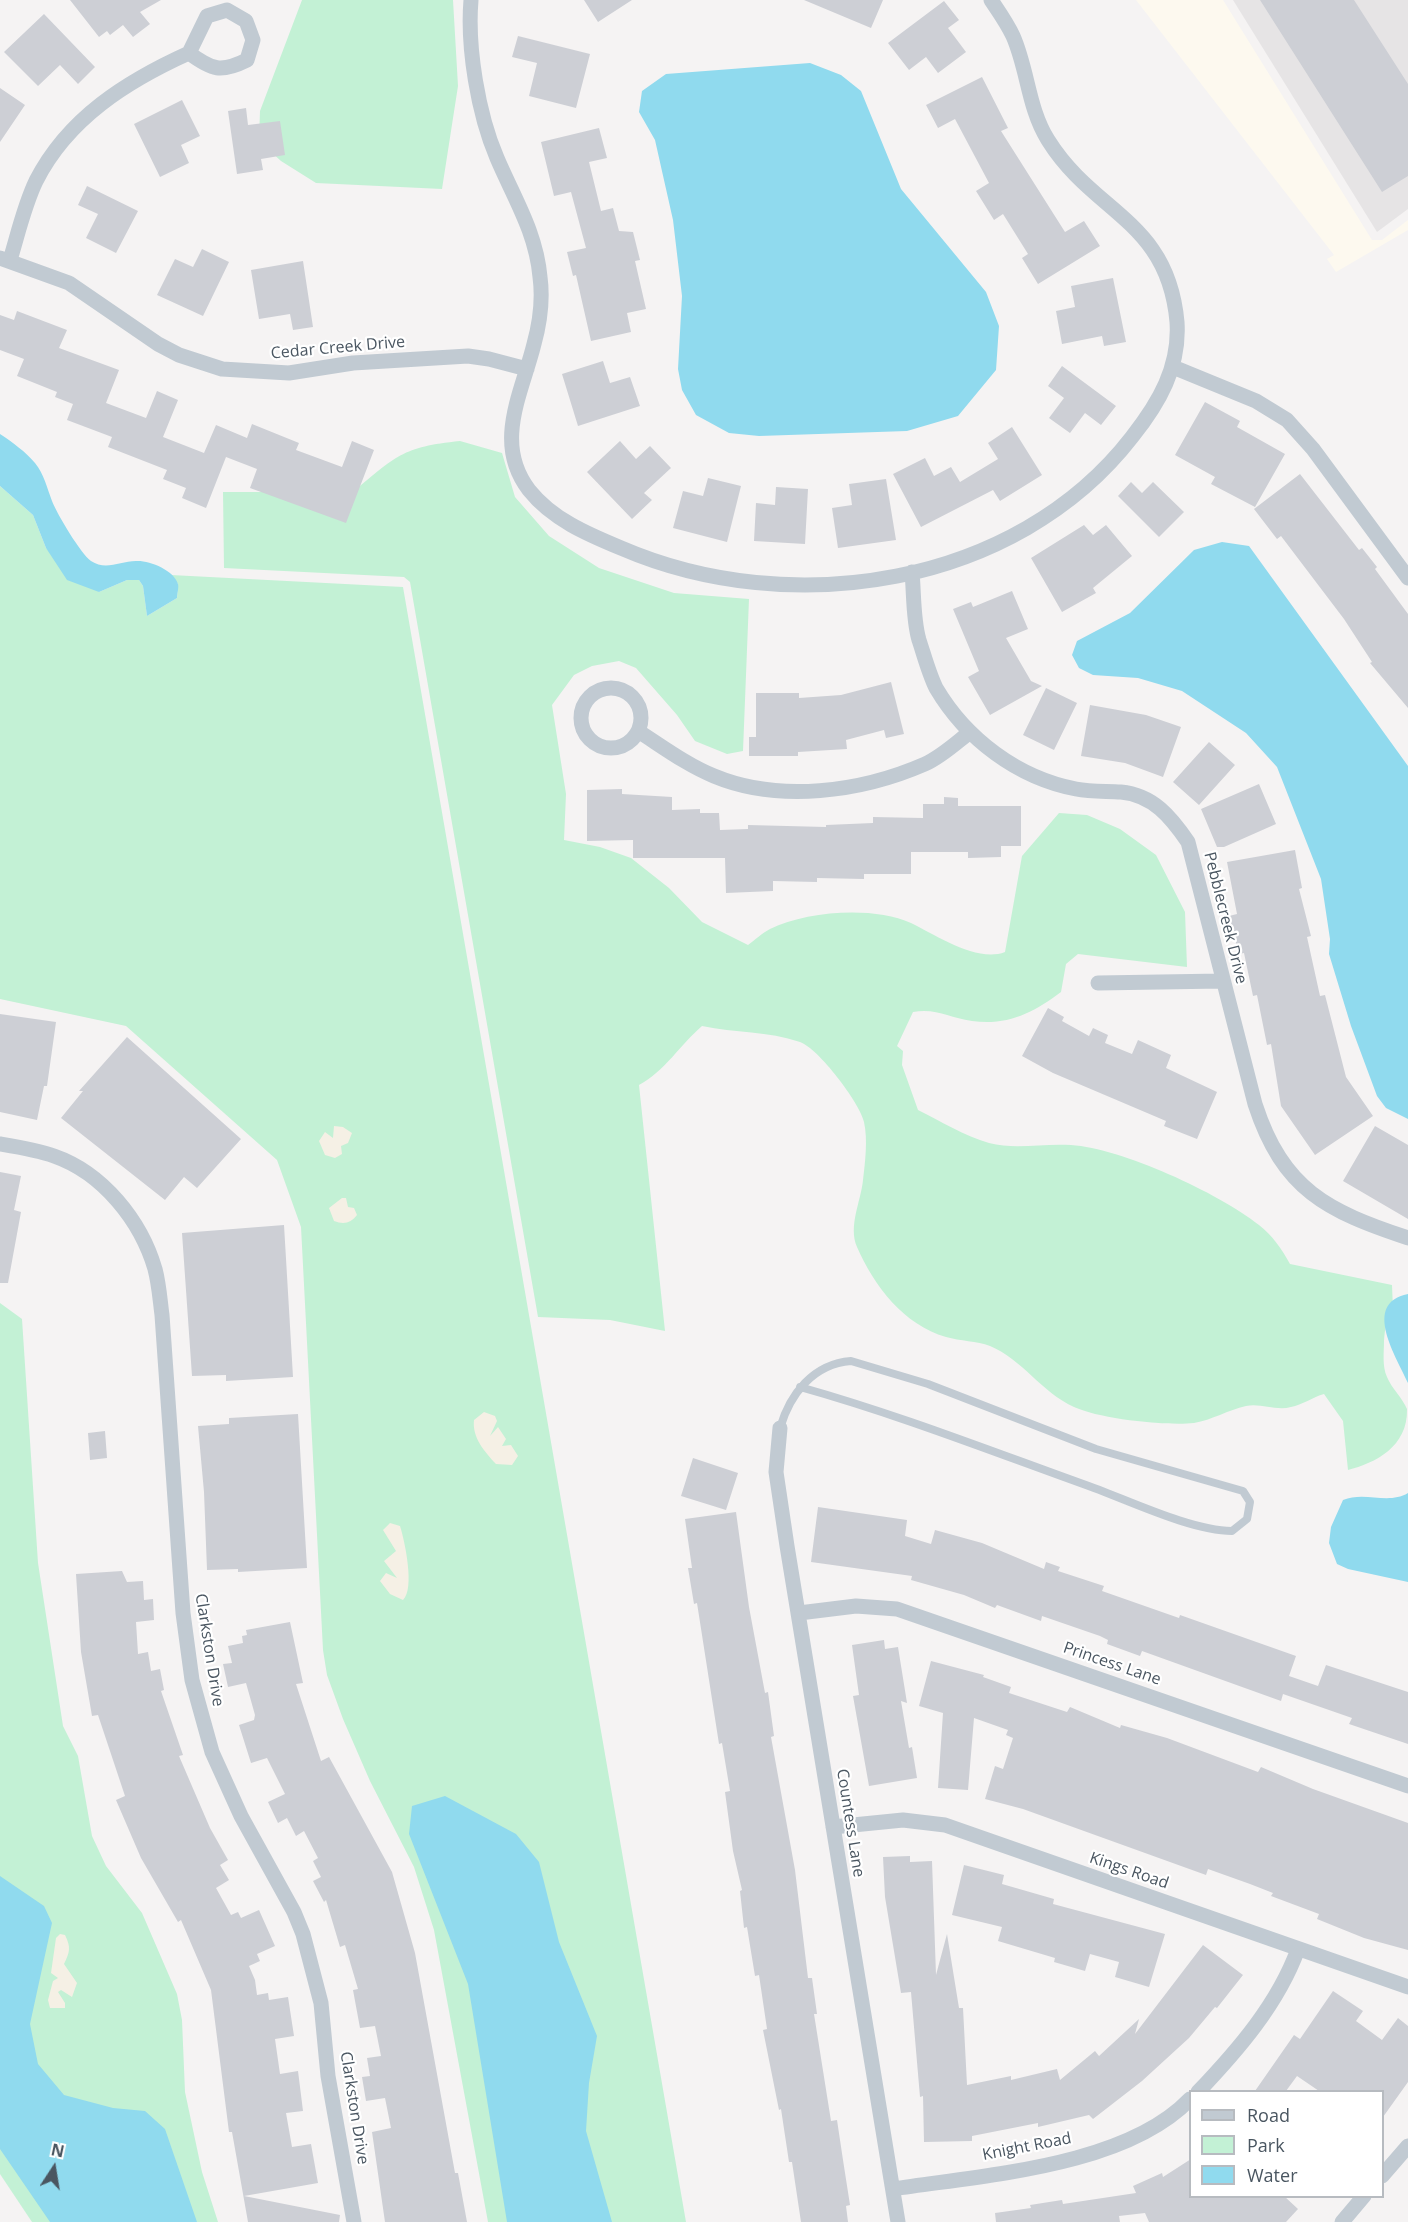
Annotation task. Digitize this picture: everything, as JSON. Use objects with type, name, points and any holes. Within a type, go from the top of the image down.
[{"type":"street","points":[[471,0],[471,44],[488,134],[526,216],[541,278],[538,324],[527,369],[514,405],[511,426],[517,467],[526,486],[540,502],[575,527],[635,555],[718,577],[762,583],[826,584],[912,573],[999,545],[1066,504],[1099,476],[1135,435],[1164,390],[1173,367],[1177,345],[1177,323],[1173,297],[1163,266],[1137,228],[1083,182],[1048,140],[1030,100],[1014,38],[991,0]]},
{"type":"street","points":[[5,259],[36,181],[62,143],[78,125],[131,81],[189,53],[207,16],[227,10],[246,21],[253,40],[247,60],[228,70],[206,66],[189,53]]},
{"type":"street","name":"Cedar Creek Drive","points":[[5,259],[69,283],[168,350],[222,369],[289,373],[353,363],[468,357],[489,359],[527,369]]},
{"type":"street","points":[[1173,367],[1256,401],[1287,420],[1313,449],[1408,578]]},
{"type":"street","name":"Pebblecreek Drive","points":[[912,573],[918,638],[936,687],[970,732],[997,756],[1042,780],[1079,790],[1142,796],[1173,820],[1188,842],[1222,981],[1262,1124],[1290,1172],[1301,1186],[1323,1204],[1359,1222],[1408,1238]]},
{"type":"street","points":[[615,688],[625,691],[637,702],[641,712],[638,731],[629,744],[619,748],[598,746],[590,740],[581,724],[584,703],[592,694],[602,689],[615,688]]},
{"type":"street","points":[[638,731],[686,762],[714,776],[749,787],[777,791],[840,787],[904,771],[927,763],[970,732]]},
{"type":"street","points":[[1098,983],[1222,981]]},
{"type":"street","name":"Clarkston Drive","points":[[0,1144],[53,1155],[92,1177],[124,1210],[138,1230],[152,1261],[162,1315],[183,1613],[192,1680],[204,1727],[217,1762],[241,1816],[294,1912],[303,1934],[321,2003],[328,2076],[354,2222]]},
{"type":"street","name":"Countess Lane","points":[[780,1428],[776,1472],[898,2222]]},
{"type":"street","name":"Princess Lane","points":[[799,1612],[856,1606],[897,1609],[1408,1786]]},
{"type":"street","name":"Kings Road","points":[[833,1827],[892,1821],[945,1825],[1408,1987]]},
{"type":"street","points":[[1199,2090],[1265,2013],[1279,1993],[1298,1949]]},
{"type":"street","name":"Knight Road","points":[[893,2188],[1053,2164],[1138,2137],[1164,2122],[1189,2101]]},
{"type":"street","points":[[1384,2175],[1408,2146]]},
{"type":"street","points":[[1342,2222],[1362,2198]]},
{"type":"lane","points":[[780,1428],[788,1405],[801,1387],[820,1370],[838,1362],[865,1364],[928,1384],[1096,1449],[1243,1491],[1250,1502],[1247,1519],[1232,1531],[1219,1531],[1152,1510],[941,1431],[801,1387]]},
{"type":"shaded area","points":[[1136,0],[1223,0],[1372,240],[1382,240],[1408,220],[1408,230],[1336,272],[1327,259],[1334,255]]},
{"type":"shaded area","points":[[1233,0],[1408,0],[1408,209],[1377,232]]},
{"type":"green space","points":[[302,0],[453,0],[458,86],[442,189],[316,183],[281,161],[259,141],[260,111]]},
{"type":"green space","points":[[460,441],[502,453],[515,497],[549,536],[599,568],[674,593],[749,599],[743,751],[727,754],[695,741],[677,715],[636,668],[619,661],[592,666],[574,675],[552,705],[566,794],[564,840],[600,847],[631,858],[669,888],[702,922],[748,945],[767,931],[802,918],[859,913],[878,914],[911,923],[957,946],[982,954],[1005,952],[1022,856],[1059,813],[1087,815],[1120,829],[1156,855],[1185,912],[1187,967],[1078,954],[1066,964],[1061,992],[1030,1012],[1008,1020],[985,1022],[964,1020],[929,1011],[913,1012],[897,1046],[903,1051],[902,1065],[918,1110],[989,1143],[1009,1146],[1071,1145],[1116,1154],[1142,1163],[1195,1186],[1241,1212],[1268,1233],[1290,1264],[1392,1285],[1393,1310],[1385,1328],[1385,1373],[1407,1409],[1402,1434],[1388,1451],[1369,1463],[1348,1470],[1343,1421],[1324,1394],[1291,1407],[1246,1406],[1207,1420],[1182,1424],[1133,1421],[1085,1411],[1062,1401],[1012,1359],[990,1346],[946,1337],[917,1323],[892,1302],[872,1276],[857,1247],[854,1222],[862,1188],[866,1151],[865,1129],[861,1113],[847,1090],[817,1054],[800,1042],[776,1036],[702,1026],[657,1073],[639,1085],[665,1331],[610,1320],[538,1317],[410,582],[404,577],[224,568],[223,492],[353,492],[401,455],[425,446]]},
{"type":"green space","points":[[0,486],[33,515],[46,548],[99,592],[127,580],[139,580],[143,586],[147,616],[177,598],[178,584],[171,575],[403,587],[686,2222],[488,2222],[434,1930],[414,1867],[370,1781],[327,1675],[323,1650],[301,1227],[277,1160],[126,1026],[0,999]]},
{"type":"green space","points":[[0,1303],[22,1319],[38,1563],[63,1726],[78,1756],[92,1836],[106,1866],[142,1913],[177,1994],[182,2020],[185,2092],[202,2172],[218,2222],[32,2222],[0,2174]]},
{"type":"sand","points":[[334,1126],[343,1127],[352,1133],[348,1143],[341,1146],[342,1154],[335,1158],[325,1155],[319,1141],[325,1132],[333,1138]]},
{"type":"sand","points":[[342,1198],[346,1198],[348,1207],[354,1208],[357,1215],[344,1223],[334,1221],[329,1208]]},
{"type":"sand","points":[[484,1412],[495,1416],[497,1421],[490,1436],[498,1427],[506,1439],[502,1446],[511,1445],[518,1456],[512,1465],[496,1464],[480,1444],[475,1433],[474,1420]]},
{"type":"sand","points":[[390,1523],[400,1526],[406,1554],[409,1576],[407,1594],[403,1600],[390,1594],[380,1581],[386,1573],[397,1578],[384,1561],[396,1551],[383,1530]]},
{"type":"sand","points":[[60,1934],[65,1935],[69,1946],[69,1953],[64,1964],[77,1983],[72,1997],[61,1990],[58,1992],[65,2003],[65,2008],[50,2008],[48,2000],[53,1981],[58,1978],[51,1973],[56,1938]]},
{"type":"water","points":[[810,63],[841,75],[861,91],[901,189],[986,292],[999,326],[996,370],[958,416],[907,431],[759,436],[729,433],[696,415],[682,390],[678,369],[682,296],[673,220],[655,140],[639,112],[642,91],[666,74]]},
{"type":"water","points":[[0,434],[23,451],[38,467],[59,515],[91,561],[102,565],[130,561],[154,564],[172,574],[176,579],[177,598],[147,616],[143,586],[139,580],[127,580],[99,592],[67,580],[46,548],[33,515],[0,486]]},
{"type":"water","points":[[1222,542],[1249,546],[1408,766],[1408,1119],[1386,1108],[1377,1096],[1351,1026],[1329,954],[1330,939],[1321,879],[1277,767],[1246,733],[1182,691],[1138,678],[1093,675],[1079,668],[1072,655],[1077,641],[1130,613],[1194,550]]},
{"type":"water","points":[[1408,1294],[1408,1383],[1391,1346],[1384,1320],[1387,1308],[1394,1299]]},
{"type":"water","points":[[1408,1493],[1408,1582],[1348,1569],[1337,1564],[1329,1543],[1331,1527],[1343,1500],[1360,1497],[1392,1498]]},
{"type":"water","points":[[445,1796],[516,1834],[539,1862],[559,1942],[597,2036],[589,2083],[586,2131],[612,2222],[507,2222],[468,1984],[409,1834],[412,1806]]},
{"type":"water","points":[[0,1876],[44,1906],[52,1923],[30,2024],[38,2064],[64,2095],[113,2108],[145,2111],[165,2129],[197,2222],[50,2222],[0,2149]]},
{"type":"building","points":[[70,0],[161,0],[140,12],[150,24],[133,37],[123,25],[110,35],[107,31],[99,37]]},
{"type":"building","points":[[584,0],[632,0],[598,22]]},
{"type":"building","points":[[804,0],[883,0],[871,28]]},
{"type":"building","points":[[1260,0],[1354,0],[1408,84],[1408,176],[1382,192]]},
{"type":"building","points":[[944,1],[959,20],[948,28],[966,52],[938,73],[926,57],[909,70],[888,43]]},
{"type":"building","points":[[44,14],[95,67],[78,84],[60,65],[38,86],[4,52]]},
{"type":"building","points":[[518,36],[590,54],[576,108],[529,96],[537,63],[512,57]]},
{"type":"building","points":[[982,77],[1008,128],[1001,131],[1065,232],[1084,221],[1100,246],[1038,284],[1022,258],[1028,254],[1003,214],[994,220],[976,191],[989,183],[955,119],[938,128],[926,105]]},
{"type":"building","points":[[0,88],[25,105],[0,142]]},
{"type":"building","points":[[182,100],[200,136],[181,145],[189,163],[160,177],[134,124]]},
{"type":"building","points":[[246,108],[248,125],[280,121],[285,155],[261,159],[263,170],[237,174],[228,111]]},
{"type":"building","points":[[599,128],[607,158],[589,162],[601,211],[613,208],[619,231],[633,232],[640,260],[635,261],[646,309],[627,313],[631,332],[591,341],[576,275],[573,276],[567,252],[586,248],[571,192],[554,196],[541,142]]},
{"type":"building","points":[[87,186],[138,211],[116,253],[86,238],[98,214],[78,205]]},
{"type":"building","points":[[202,249],[229,262],[203,316],[157,295],[175,259],[193,267]]},
{"type":"building","points":[[303,261],[313,327],[293,330],[290,314],[259,319],[251,270]]},
{"type":"building","points":[[1113,278],[1126,342],[1104,346],[1102,336],[1062,344],[1056,311],[1075,307],[1071,286]]},
{"type":"building","points":[[17,311],[67,330],[59,348],[119,370],[106,403],[146,418],[157,391],[178,400],[163,437],[204,453],[216,425],[247,438],[252,424],[299,443],[296,450],[342,467],[352,441],[374,450],[346,523],[250,488],[257,469],[226,457],[206,508],[182,498],[186,488],[163,479],[167,470],[108,447],[112,437],[67,420],[73,404],[55,397],[57,392],[17,376],[24,359],[0,350],[0,315],[14,320]]},
{"type":"building","points":[[603,361],[610,383],[630,377],[640,406],[578,426],[562,374]]},
{"type":"building","points":[[1062,366],[1116,406],[1101,425],[1085,413],[1070,433],[1049,418],[1064,398],[1048,386]]},
{"type":"building","points":[[1205,402],[1240,421],[1237,427],[1285,454],[1255,507],[1211,484],[1215,477],[1175,455]]},
{"type":"building","points":[[1012,427],[1042,475],[1000,501],[993,490],[921,527],[893,474],[925,458],[934,476],[951,467],[960,482],[998,459],[988,443]]},
{"type":"building","points":[[620,441],[636,459],[650,446],[671,468],[644,493],[652,500],[632,519],[587,472]]},
{"type":"building","points":[[1300,474],[1359,550],[1362,548],[1377,567],[1375,569],[1408,614],[1408,708],[1370,663],[1372,662],[1344,619],[1281,536],[1277,539],[1254,509]]},
{"type":"building","points":[[708,478],[741,486],[727,542],[673,528],[683,491],[703,496]]},
{"type":"building","points":[[886,479],[896,540],[838,548],[832,508],[852,505],[849,484]]},
{"type":"building","points":[[1131,482],[1142,493],[1153,482],[1184,512],[1159,537],[1118,496]]},
{"type":"building","points":[[776,487],[808,489],[805,544],[754,541],[756,503],[775,505]]},
{"type":"building","points":[[1084,525],[1093,535],[1106,525],[1132,556],[1093,588],[1096,593],[1062,612],[1031,558]]},
{"type":"building","points":[[1012,591],[1028,629],[1006,638],[1031,681],[1042,686],[990,715],[968,677],[979,671],[953,609],[971,602],[973,607]]},
{"type":"building","points":[[891,682],[904,734],[886,738],[884,730],[846,740],[847,749],[798,752],[798,756],[749,756],[749,737],[756,737],[756,693],[799,693],[799,698],[841,695]]},
{"type":"building","points":[[1046,688],[1077,703],[1054,750],[1023,735]]},
{"type":"building","points":[[1090,705],[1146,715],[1181,727],[1163,777],[1125,763],[1081,756]]},
{"type":"building","points":[[1209,742],[1235,765],[1199,805],[1173,782]]},
{"type":"building","points":[[1259,784],[1276,824],[1224,847],[1217,847],[1201,809]]},
{"type":"building","points":[[622,789],[622,794],[672,797],[672,810],[700,809],[700,813],[719,813],[720,830],[748,829],[748,825],[826,827],[826,825],[873,823],[873,817],[923,818],[923,804],[944,804],[944,797],[958,798],[958,806],[1021,806],[1021,846],[1001,846],[1001,857],[968,858],[968,852],[911,852],[911,874],[864,874],[864,879],[817,878],[817,882],[773,881],[773,891],[726,893],[725,858],[633,858],[633,840],[587,841],[587,790]]},
{"type":"building","points":[[1295,850],[1302,888],[1299,889],[1311,936],[1307,937],[1320,996],[1325,995],[1346,1077],[1373,1116],[1315,1155],[1281,1106],[1271,1044],[1267,1045],[1257,995],[1253,996],[1244,953],[1239,954],[1229,916],[1237,914],[1227,862]]},
{"type":"building","points":[[1048,1008],[1064,1017],[1062,1021],[1089,1036],[1093,1028],[1108,1035],[1105,1043],[1132,1054],[1138,1040],[1171,1055],[1166,1068],[1217,1092],[1197,1139],[1164,1126],[1166,1121],[1053,1073],[1022,1056]]},
{"type":"building","points":[[0,1014],[56,1022],[47,1086],[44,1086],[37,1120],[0,1112]]},
{"type":"building","points":[[127,1037],[241,1139],[197,1188],[184,1177],[165,1200],[61,1118],[83,1091],[79,1091]]},
{"type":"building","points":[[1375,1126],[1408,1145],[1408,1219],[1343,1181]]},
{"type":"building","points":[[0,1172],[21,1176],[14,1210],[21,1212],[8,1283],[0,1283]]},
{"type":"building","points":[[284,1225],[293,1377],[226,1381],[226,1375],[192,1376],[182,1233]]},
{"type":"building","points":[[298,1414],[307,1568],[238,1572],[238,1569],[207,1570],[204,1492],[198,1426],[229,1424],[229,1418]]},
{"type":"building","points":[[105,1431],[107,1458],[90,1460],[88,1433]]},
{"type":"building","points":[[693,1458],[738,1473],[726,1510],[681,1496]]},
{"type":"building","points":[[818,1507],[907,1520],[905,1536],[931,1544],[935,1530],[982,1543],[1044,1569],[1046,1562],[1060,1567],[1058,1571],[1104,1586],[1102,1591],[1179,1618],[1180,1615],[1296,1656],[1289,1676],[1318,1686],[1326,1665],[1408,1692],[1408,1744],[1349,1724],[1352,1718],[1283,1694],[1281,1701],[1142,1651],[1140,1656],[1107,1644],[1108,1640],[1100,1636],[1042,1616],[1041,1621],[997,1605],[995,1608],[964,1595],[911,1580],[912,1576],[811,1562]]},
{"type":"building","points":[[736,1512],[749,1607],[765,1693],[768,1692],[774,1736],[771,1737],[795,1870],[808,1978],[812,1978],[817,2014],[814,2014],[831,2121],[837,2120],[850,2205],[846,2206],[848,2222],[801,2222],[792,2162],[789,2162],[781,2109],[779,2110],[763,2030],[767,2029],[759,1975],[755,1976],[747,1927],[744,1928],[740,1891],[742,1890],[733,1851],[725,1792],[730,1791],[722,1743],[719,1744],[697,1603],[694,1604],[688,1568],[692,1568],[685,1519]]},
{"type":"building","points":[[122,1571],[127,1582],[143,1581],[144,1600],[153,1599],[154,1620],[136,1622],[138,1654],[148,1652],[151,1671],[160,1669],[164,1690],[161,1691],[183,1755],[179,1756],[210,1828],[228,1860],[220,1865],[229,1880],[216,1888],[231,1915],[238,1912],[241,1918],[259,1910],[275,1946],[257,1954],[260,1961],[249,1966],[255,1980],[257,1995],[268,1993],[269,2000],[288,1997],[294,2036],[275,2039],[280,2074],[298,2071],[303,2111],[286,2113],[292,2147],[311,2144],[318,2183],[244,2196],[340,2215],[339,2222],[248,2222],[232,2132],[229,2132],[211,1990],[181,1920],[178,1922],[141,1858],[116,1800],[125,1796],[98,1715],[92,1716],[81,1652],[76,1574]]},
{"type":"building","points":[[290,1622],[303,1683],[296,1684],[321,1761],[329,1757],[392,1872],[415,1953],[455,2173],[458,2173],[467,2222],[385,2222],[372,2132],[391,2128],[385,2098],[366,2101],[362,2077],[370,2076],[367,2058],[381,2056],[375,2026],[360,2028],[353,1990],[358,1989],[345,1945],[340,1947],[326,1900],[324,1902],[313,1881],[321,1877],[313,1861],[318,1858],[304,1831],[296,1836],[287,1818],[278,1823],[268,1802],[285,1794],[267,1758],[251,1763],[239,1725],[254,1720],[255,1715],[246,1683],[228,1687],[223,1664],[232,1663],[228,1646],[243,1643],[242,1636],[247,1635],[246,1630]]},
{"type":"building","points":[[884,1640],[885,1649],[898,1647],[907,1703],[901,1701],[917,1778],[869,1786],[853,1696],[859,1695],[852,1645]]},
{"type":"building","points":[[931,1661],[984,1675],[983,1677],[1011,1687],[1009,1693],[1067,1712],[1070,1707],[1120,1728],[1121,1725],[1167,1738],[1258,1772],[1261,1767],[1313,1789],[1408,1823],[1408,1950],[1364,1938],[1317,1919],[1319,1914],[1271,1896],[1273,1893],[1208,1869],[1206,1875],[1023,1809],[985,1799],[995,1766],[1003,1769],[1013,1738],[1006,1735],[1008,1730],[974,1718],[968,1790],[938,1788],[943,1713],[919,1706]]},
{"type":"building","points":[[910,1856],[910,1862],[932,1861],[936,1975],[947,1934],[959,2008],[963,2008],[967,2085],[1011,2076],[1011,2080],[1057,2069],[1060,2080],[1095,2051],[1099,2056],[1139,2019],[1135,2034],[1203,1945],[1243,1975],[1189,2038],[1142,2081],[1093,2119],[1089,2115],[1038,2127],[1038,2123],[972,2136],[972,2141],[924,2142],[923,2096],[920,2097],[911,1992],[901,1993],[885,1897],[883,1857]]},
{"type":"building","points":[[964,1865],[1004,1875],[1002,1884],[1054,1899],[1053,1904],[1165,1934],[1149,1987],[1115,1977],[1119,1962],[1090,1954],[1085,1971],[1054,1962],[1055,1958],[998,1941],[1002,1927],[952,1915]]},
{"type":"building","points":[[1333,1991],[1363,2011],[1356,2021],[1382,2040],[1398,2018],[1408,2026],[1408,2082],[1384,2116],[1384,2090],[1318,2090],[1297,2076],[1287,2090],[1256,2090],[1294,2035],[1300,2039]]},
{"type":"building","points":[[1189,2160],[1189,2198],[1286,2198],[1298,2209],[1286,2222],[1149,2222],[1145,2213],[1119,2216],[1120,2222],[996,2222],[995,2213],[1031,2208],[1030,2205],[1062,2200],[1063,2204],[1136,2193],[1133,2186],[1162,2173],[1163,2177]]}]
